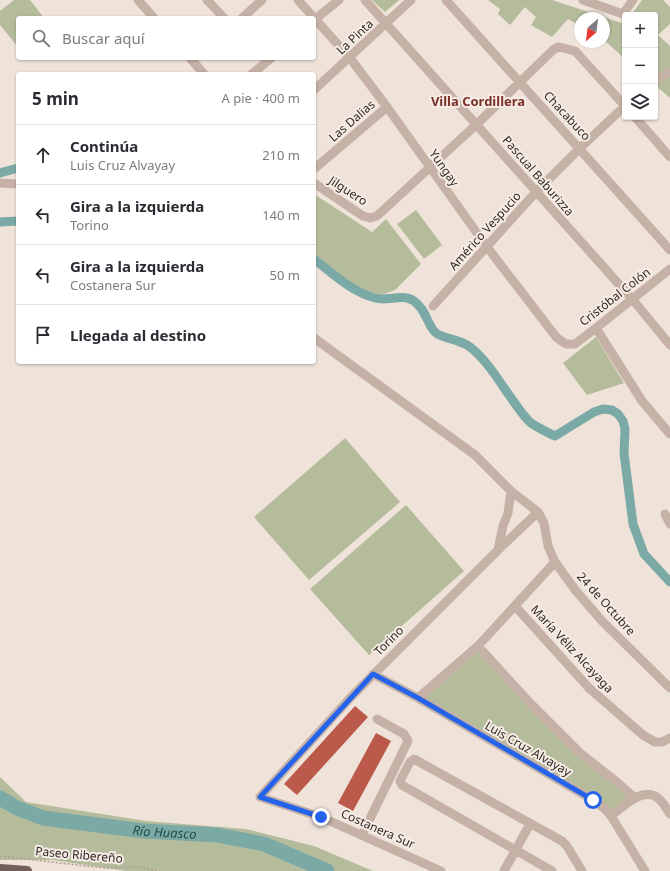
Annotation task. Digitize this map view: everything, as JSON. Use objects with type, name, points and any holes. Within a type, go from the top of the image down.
[{"type":"main road","points":[[0,869],[27,871]]},
{"type":"street","points":[[207,0],[222,16]]},
{"type":"street","points":[[244,16],[262,0]]},
{"type":"street","name":"Yungay","points":[[298,0],[311,16]]},
{"type":"street","points":[[316,17],[339,0]]},
{"type":"street","name":"Pascual Baburizza","points":[[365,0],[633,300],[670,345]]},
{"type":"street","name":"La Pinta","points":[[316,88],[411,0]]},
{"type":"street","name":"Chacabuco","points":[[446,0],[670,250]]},
{"type":"street","points":[[583,0],[623,14],[633,0]]},
{"type":"street","points":[[140,1],[152,16]]},
{"type":"street","name":"Yungay","points":[[316,21],[350,58],[487,247],[557,338],[566,344],[575,344]]},
{"type":"street","points":[[429,168],[477,124],[554,49],[559,47],[575,51],[622,103]]},
{"type":"street","points":[[193,60],[202,72]]},
{"type":"street","points":[[254,72],[268,60]]},
{"type":"street","points":[[658,78],[670,72]]},
{"type":"street","name":"Las Dalias","points":[[316,167],[387,107]]},
{"type":"street","name":"Américo Vespucio","points":[[433,306],[536,192],[622,109]]},
{"type":"street","points":[[638,120],[670,157]]},
{"type":"street","name":"Jilguero","points":[[316,184],[363,216],[370,218],[377,216],[429,168]]},
{"type":"street","points":[[0,183],[16,184]]},
{"type":"street","name":"Cristóbal Colón","points":[[575,344],[633,300],[670,269]]},
{"type":"street","points":[[596,328],[642,401],[670,434]]},
{"type":"street","name":"24 de Octubre","points":[[316,339],[475,455],[512,491],[538,512],[544,523],[548,546],[555,562],[576,591],[602,621],[670,688]]},
{"type":"street","points":[[498,550],[512,491]]},
{"type":"street","name":"Torino","points":[[260,797],[373,674],[538,512]]},
{"type":"street","points":[[664,514],[670,524]]},
{"type":"street","points":[[418,698],[478,646],[555,562]]},
{"type":"street","name":"María Véliz Alcayaga","points":[[515,606],[589,688],[643,735],[655,742],[662,742],[670,738]]},
{"type":"street","points":[[478,646],[528,702],[580,753],[635,798]]},
{"type":"street","name":"Luis Cruz Alvayay","points":[[373,674],[418,698],[593,800],[605,809],[611,816],[645,871]]},
{"type":"street","points":[[362,835],[408,741],[404,734],[377,719]]},
{"type":"street","points":[[552,871],[402,785],[400,781],[410,762],[414,759],[562,841],[567,846],[582,871]]},
{"type":"street","points":[[611,816],[635,798],[645,794],[655,796],[661,801],[670,814]]},
{"type":"street","name":"Costanera Sur","points":[[260,797],[321,817],[441,871]]},
{"type":"street","points":[[504,871],[530,824]]},
{"type":"path","name":"Paseo Ribereño","points":[[0,856],[103,868],[138,868],[157,871]]},
{"type":"green space","points":[[14,0],[30,0],[42,16],[16,16],[16,45],[0,25],[0,11]]},
{"type":"green space","points":[[372,0],[399,0],[385,12]]},
{"type":"green space","points":[[488,0],[552,0],[588,12],[574,12],[574,22],[568,19],[552,37],[531,25],[536,17],[525,7],[510,25],[498,14],[500,9]]},
{"type":"green space","points":[[642,0],[663,0],[670,7],[670,24],[658,35],[658,12],[633,12]]},
{"type":"green space","points":[[610,19],[622,23],[622,56],[610,45]]},
{"type":"green space","points":[[658,35],[670,46],[670,98],[658,88]]},
{"type":"green space","points":[[316,195],[372,232],[386,219],[421,264],[395,290],[381,295],[350,286],[316,262]]},
{"type":"green space","points":[[416,210],[442,245],[424,259],[397,224]]},
{"type":"green space","points":[[596,337],[624,383],[587,395],[563,363]]},
{"type":"green space","points":[[345,438],[400,502],[309,580],[254,517]]},
{"type":"green space","points":[[406,505],[464,571],[369,655],[310,589]]},
{"type":"green space","points":[[478,647],[527,702],[633,798],[611,814],[420,698]]},
{"type":"green space","points":[[0,777],[26,802],[146,821],[246,829],[314,846],[373,871],[126,871],[53,860],[0,860]]},
{"type":"building","points":[[355,706],[368,717],[297,795],[284,784]]},
{"type":"building","points":[[376,733],[391,741],[353,811],[338,803]]},
{"type":"waterway","points":[[0,173],[16,169]]},
{"type":"waterway","points":[[0,222],[16,221]]},
{"type":"waterway","points":[[316,261],[343,282],[367,295],[380,299],[405,298],[414,301],[424,313],[433,330],[443,337],[466,344],[470,347],[494,373],[526,418],[531,423],[543,430],[555,436],[594,412],[603,409],[612,410],[618,414],[623,421],[625,429],[624,453],[633,524],[644,554],[670,582]]},
{"type":"waterway","name":"Río Huasco","points":[[0,798],[17,808],[43,818],[144,831],[217,835],[264,844],[327,871]]},
{"type":"district","name":"Villa Cordillera","points":[[478,101]]},
{"type":"route","points":[[321,817],[260,797],[373,674],[418,698],[593,800]]}]
